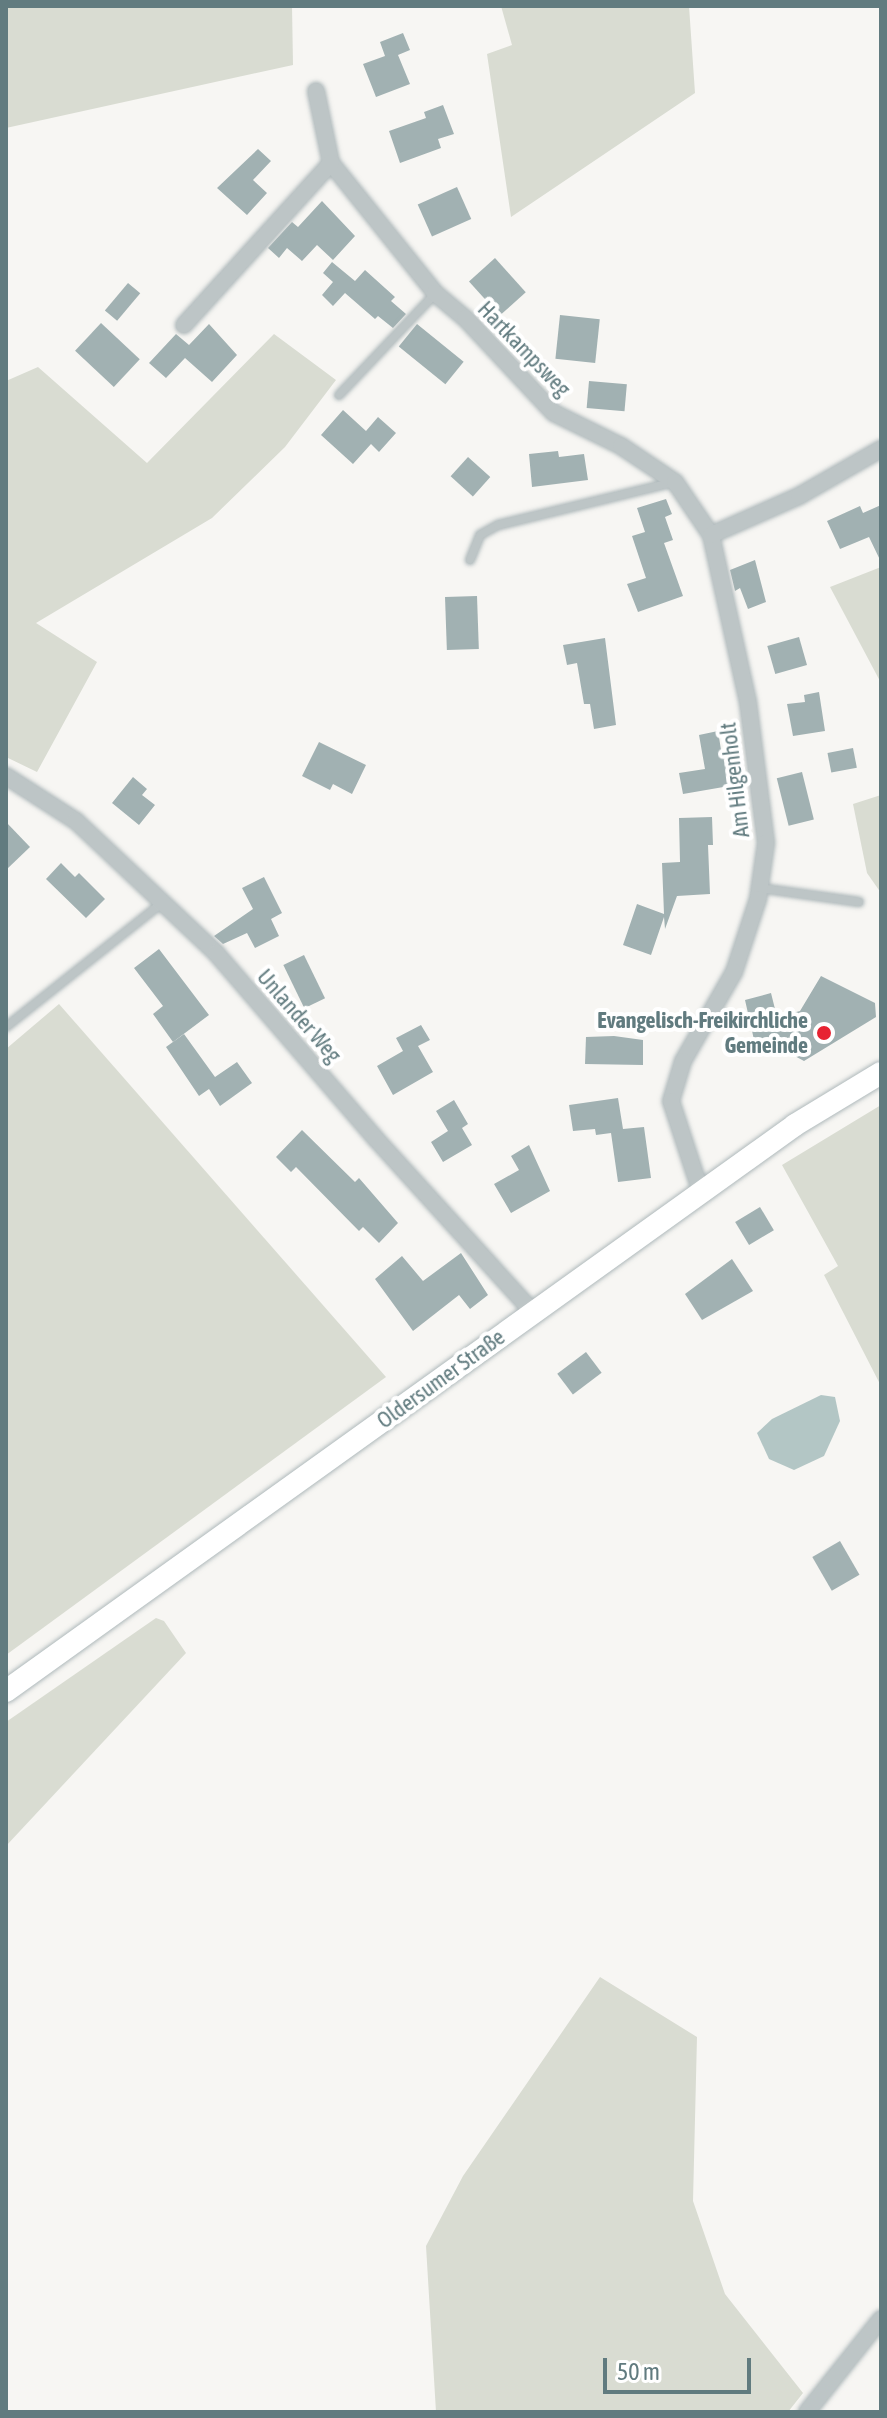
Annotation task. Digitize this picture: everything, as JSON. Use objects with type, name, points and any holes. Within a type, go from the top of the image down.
[{"type":"main road","name":"Oldersumer Straße","points":[[6,1691],[795,1125],[881,1073]]},
{"type":"street","name":"Hartkampsweg","points":[[316,91],[331,163],[435,293],[465,318],[554,413],[621,446],[675,482],[711,535]]},
{"type":"street","points":[[184,325],[331,163]]},
{"type":"street","points":[[711,535],[799,496],[881,449]]},
{"type":"street","name":"Am Hilgenholt","points":[[701,1192],[671,1101],[683,1061],[734,972],[759,888],[766,843],[748,702],[711,535]]},
{"type":"street","name":"Unlander Weg","points":[[6,776],[76,821],[216,953],[376,1139],[533,1312]]},
{"type":"street","points":[[807,2412],[881,2319]]},
{"type":"lane","points":[[339,395],[435,293]]},
{"type":"lane","points":[[470,560],[480,535],[498,525],[675,482]]},
{"type":"lane","points":[[759,888],[859,902]]},
{"type":"lane","points":[[6,1027],[162,902]]},
{"type":"shaded area","points":[[6,6],[292,6],[293,65],[6,128]]},
{"type":"shaded area","points":[[501,6],[689,6],[695,93],[511,217],[487,54],[512,45]]},
{"type":"shaded area","points":[[274,334],[336,380],[285,447],[212,518],[36,623],[97,662],[37,772],[6,757],[6,381],[38,367],[147,463]]},
{"type":"shaded area","points":[[881,567],[881,683],[830,587]]},
{"type":"shaded area","points":[[881,795],[881,893],[867,873],[853,804]]},
{"type":"shaded area","points":[[59,1004],[386,1377],[6,1655],[6,1049]]},
{"type":"shaded area","points":[[881,1105],[881,1386],[824,1275],[838,1266],[782,1165]]},
{"type":"shaded area","points":[[821,1395],[835,1397],[840,1421],[824,1456],[794,1470],[769,1459],[757,1433],[772,1419]]},
{"type":"shaded area","points":[[156,1618],[164,1621],[186,1653],[6,1846],[6,1722]]},
{"type":"shaded area","points":[[600,1977],[697,2037],[693,2201],[725,2294],[803,2393],[788,2412],[436,2412],[426,2246],[463,2176]]},
{"type":"building","points":[[403,33],[410,50],[398,55],[410,84],[376,97],[363,64],[385,56],[380,42]]},
{"type":"building","points":[[443,105],[454,134],[438,139],[441,148],[400,163],[389,131],[426,118],[424,112]]},
{"type":"building","points":[[258,149],[271,161],[253,180],[267,193],[247,215],[217,188]]},
{"type":"building","points":[[457,187],[471,219],[432,236],[418,204]]},
{"type":"building","points":[[322,201],[355,236],[333,260],[317,245],[302,261],[287,248],[279,258],[268,248],[292,222],[298,227]]},
{"type":"building","points":[[495,258],[526,292],[500,316],[469,281]]},
{"type":"building","points":[[332,262],[355,281],[365,270],[395,297],[391,301],[406,314],[393,328],[378,316],[375,319],[345,293],[333,306],[322,295],[333,282],[323,273]]},
{"type":"building","points":[[128,283],[140,293],[117,321],[105,311]]},
{"type":"building","points":[[560,315],[600,319],[595,363],[555,359]]},
{"type":"building","points":[[101,323],[140,359],[114,387],[75,351]]},
{"type":"building","points":[[209,324],[237,355],[212,382],[185,358],[166,378],[149,363],[176,334],[189,345]]},
{"type":"building","points":[[417,324],[464,362],[445,384],[399,347]]},
{"type":"building","points":[[589,381],[627,384],[625,411],[587,408]]},
{"type":"building","points":[[343,410],[366,431],[378,417],[396,433],[379,452],[371,444],[353,464],[321,435]]},
{"type":"building","points":[[558,451],[559,457],[584,454],[588,480],[532,487],[529,454]]},
{"type":"building","points":[[468,457],[490,477],[473,496],[451,476]]},
{"type":"building","points":[[666,499],[672,514],[665,517],[673,540],[664,543],[683,596],[638,612],[627,584],[646,578],[632,536],[645,532],[637,508]]},
{"type":"building","points":[[881,505],[881,562],[869,537],[840,549],[827,521],[860,506],[863,513]]},
{"type":"building","points":[[755,560],[766,602],[748,609],[740,588],[735,591],[730,570]]},
{"type":"building","points":[[477,596],[479,649],[447,650],[445,597]]},
{"type":"building","points":[[799,637],[807,665],[775,674],[767,646]]},
{"type":"building","points":[[605,638],[616,725],[594,729],[590,704],[584,704],[577,663],[567,665],[563,645]]},
{"type":"building","points":[[819,692],[825,731],[793,736],[787,704],[805,702],[804,695]]},
{"type":"building","points":[[718,731],[722,756],[730,754],[735,785],[683,794],[679,773],[705,769],[699,735]]},
{"type":"building","points":[[319,742],[366,765],[352,794],[333,784],[330,790],[302,776]]},
{"type":"building","points":[[853,748],[857,768],[831,773],[827,753]]},
{"type":"building","points":[[802,772],[814,820],[789,826],[777,778]]},
{"type":"building","points":[[133,777],[147,789],[142,795],[155,805],[139,825],[112,803]]},
{"type":"building","points":[[712,817],[713,845],[708,845],[710,894],[677,896],[665,929],[664,917],[651,955],[623,945],[637,904],[664,914],[662,863],[680,862],[679,818]]},
{"type":"building","points":[[6,822],[30,847],[6,870]]},
{"type":"building","points":[[61,863],[75,877],[79,873],[105,899],[86,918],[46,879]]},
{"type":"building","points":[[264,877],[282,913],[271,919],[279,936],[255,948],[247,933],[223,944],[214,936],[253,909],[242,888]]},
{"type":"building","points":[[159,949],[209,1015],[173,1042],[153,1014],[163,1006],[134,968]]},
{"type":"building","points":[[304,955],[325,998],[304,1008],[283,965]]},
{"type":"building","points":[[821,976],[875,1003],[876,1017],[804,1061],[778,1047],[757,1053],[745,1000],[771,993],[777,1017],[800,1011]]},
{"type":"building","points":[[421,1025],[430,1040],[418,1046],[433,1072],[393,1095],[377,1066],[403,1051],[396,1038]]},
{"type":"building","points":[[184,1034],[215,1077],[237,1062],[252,1083],[220,1106],[209,1089],[199,1096],[166,1047]]},
{"type":"building","points":[[614,1036],[643,1040],[643,1065],[585,1064],[586,1037]]},
{"type":"building","points":[[618,1098],[623,1129],[644,1127],[651,1178],[618,1182],[611,1133],[596,1135],[595,1129],[573,1131],[569,1105]]},
{"type":"building","points":[[454,1100],[468,1124],[462,1128],[472,1145],[443,1162],[431,1142],[448,1131],[436,1111]]},
{"type":"building","points":[[302,1130],[355,1182],[359,1178],[398,1223],[379,1243],[363,1227],[359,1231],[296,1167],[291,1172],[276,1157]]},
{"type":"building","points":[[529,1145],[550,1191],[511,1213],[494,1184],[519,1170],[511,1156]]},
{"type":"building","points":[[760,1207],[774,1230],[749,1245],[735,1222]]},
{"type":"building","points":[[461,1253],[488,1295],[470,1309],[459,1295],[413,1331],[375,1279],[402,1256],[423,1281]]},
{"type":"building","points":[[732,1259],[753,1291],[702,1320],[685,1294]]},
{"type":"building","points":[[586,1352],[602,1373],[573,1394],[557,1374]]},
{"type":"building","points":[[840,1541],[859,1575],[832,1591],[812,1557]]},
{"type":"place","name":"Evangelisch-Freikirchliche Gemeinde","points":[[824,1033]]}]
